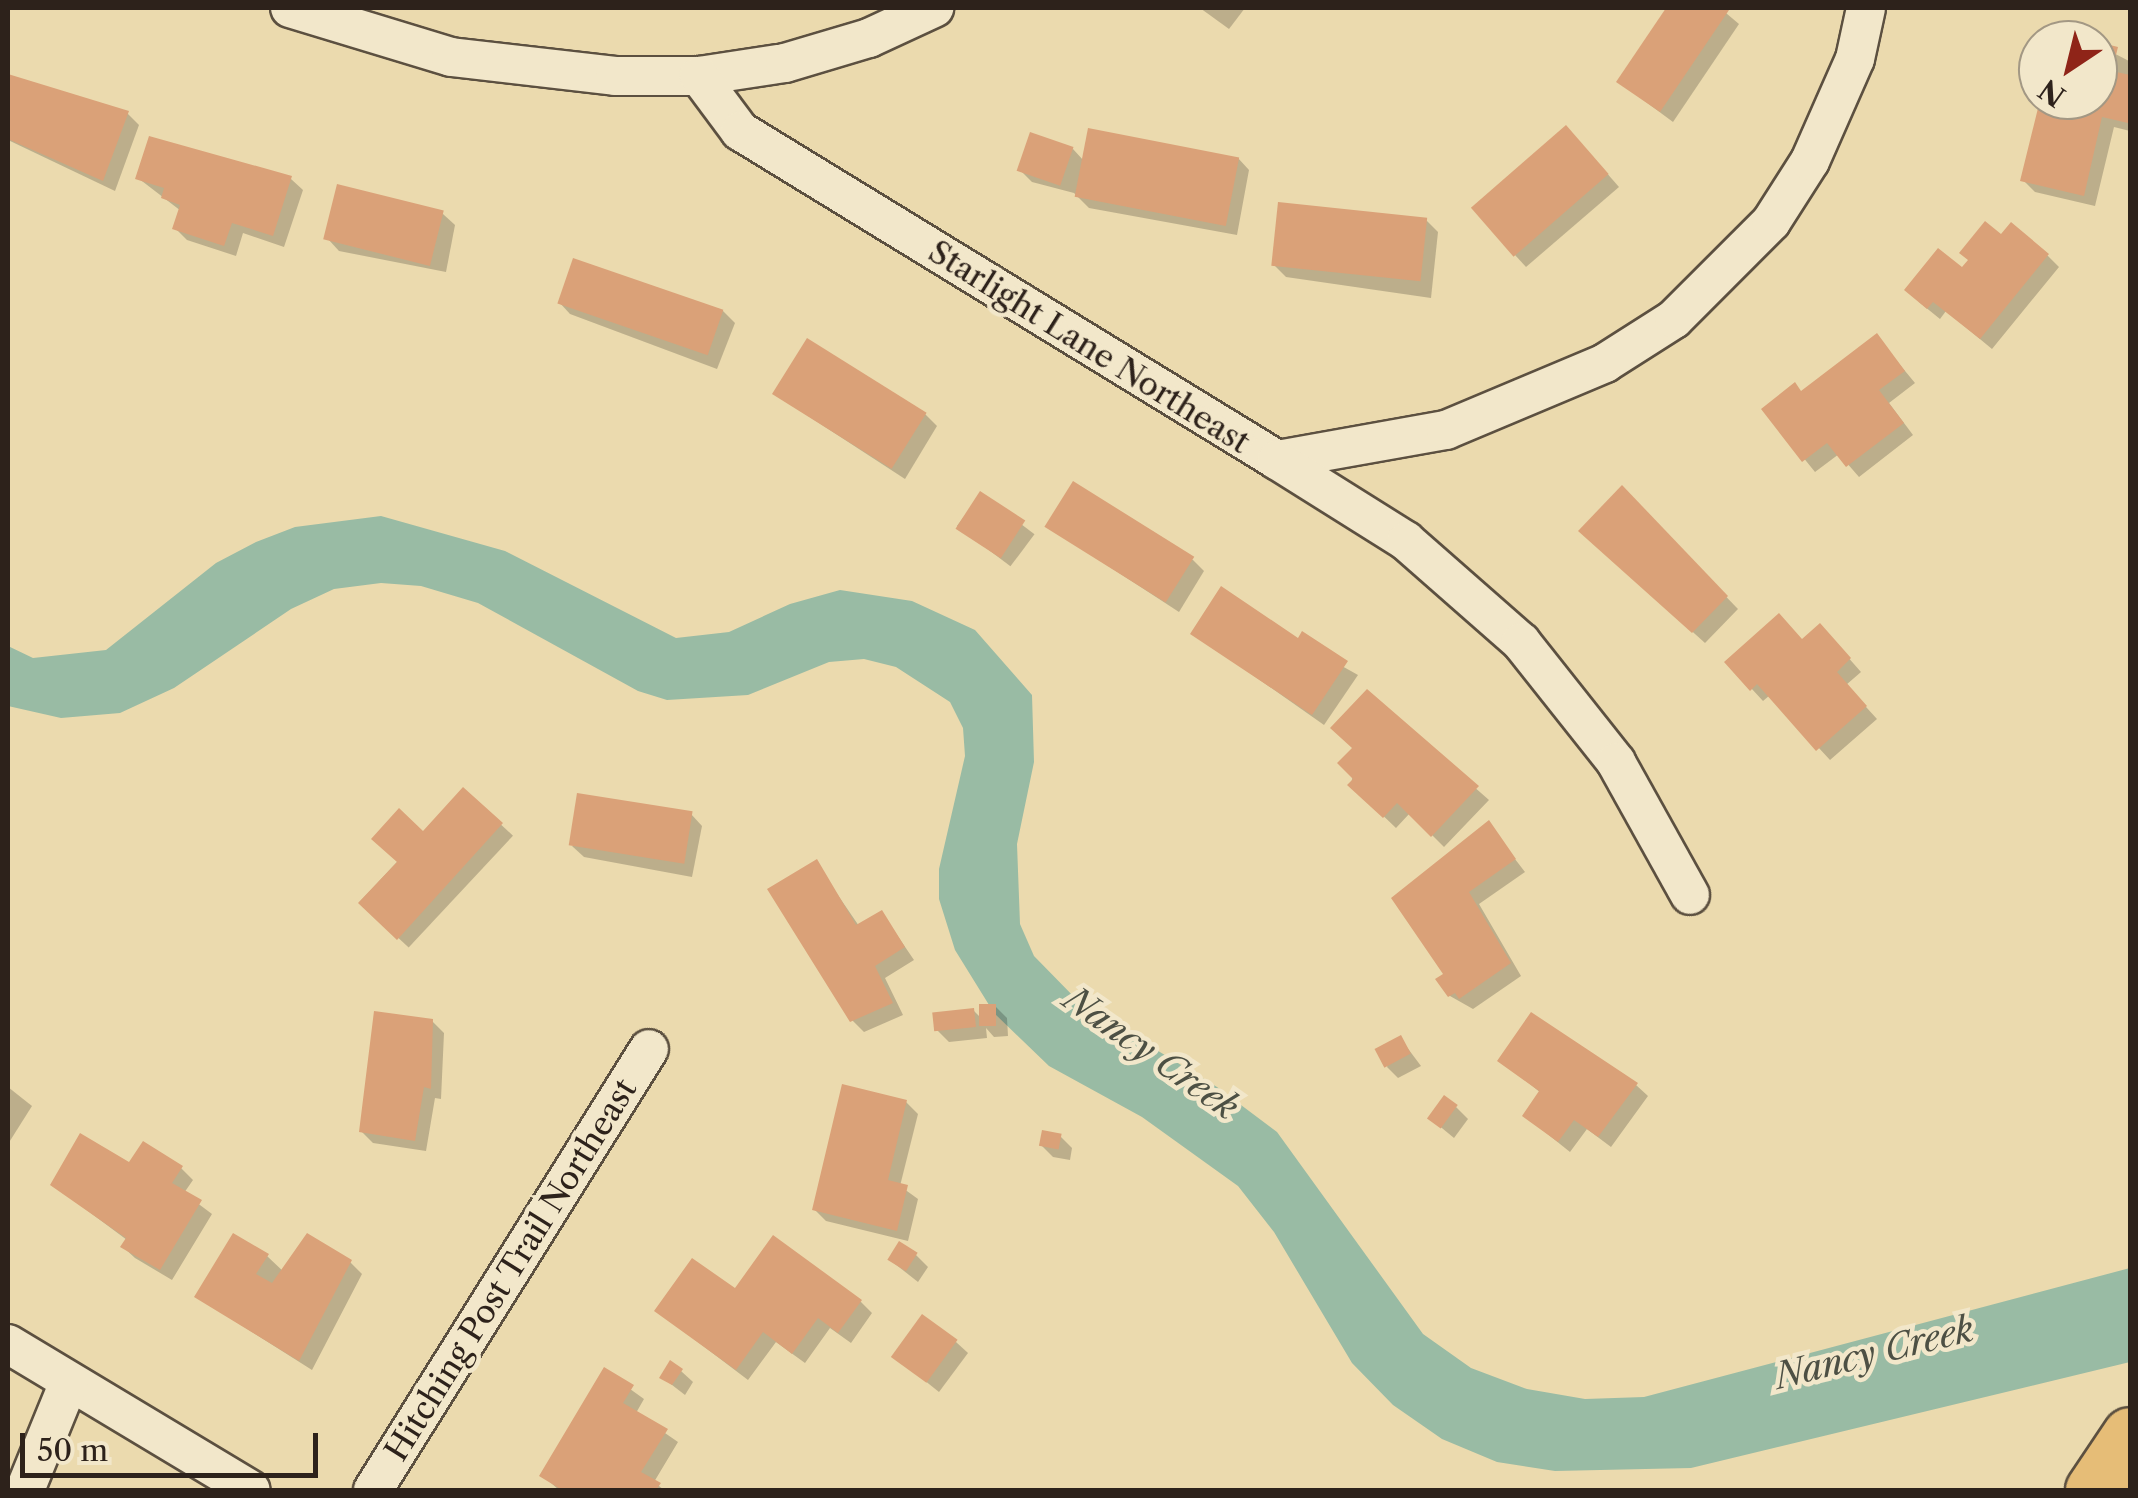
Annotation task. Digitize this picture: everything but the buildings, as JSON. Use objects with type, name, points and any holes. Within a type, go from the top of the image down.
[{"type":"highway","points":[[2093,1490],[2130,1436]]},
{"type":"street","points":[[290,8],[451,58],[531,71],[699,76],[786,63],[869,38],[934,8]]},
{"type":"street","name":"Starlight Lane Northeast","points":[[699,76],[740,131],[1276,460],[1355,451],[1484,417],[1605,363],[1674,319],[1771,222],[1810,161],[1855,59],[1866,8]]},
{"type":"street","points":[[1276,460],[1406,541],[1521,642],[1616,762],[1690,895]]},
{"type":"street","name":"Hitching Post Trail Northeast","points":[[373,1490],[649,1048]]},
{"type":"street","points":[[8,1344],[251,1490]]},
{"type":"street","points":[[25,1490],[69,1382]]},
{"type":"water","name":"Nancy Creek","points":[[381,516],[505,551],[676,638],[729,632],[790,604],[840,590],[912,601],[975,630],[1032,695],[1034,762],[1017,844],[1020,924],[1034,956],[1080,1003],[1217,1087],[1277,1132],[1423,1334],[1471,1368],[1527,1389],[1585,1399],[1644,1397],[2130,1268],[2130,1362],[1691,1468],[1555,1471],[1497,1462],[1442,1439],[1393,1405],[1352,1363],[1274,1232],[1238,1186],[1142,1117],[1049,1066],[994,1013],[955,950],[939,899],[939,869],[965,756],[963,728],[950,702],[896,667],[864,659],[829,662],[748,695],[667,700],[638,691],[478,603],[421,586],[381,583],[334,589],[291,609],[174,688],[120,713],[61,718],[8,706],[8,646],[33,658],[106,650],[216,563],[256,542],[295,527]]}]
